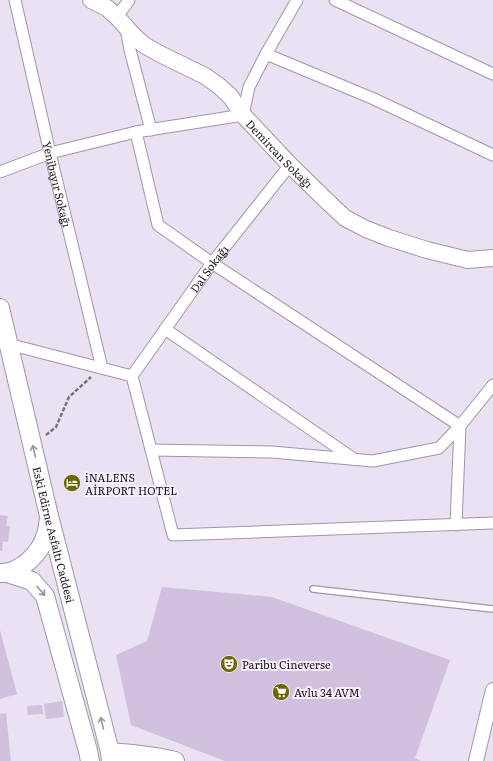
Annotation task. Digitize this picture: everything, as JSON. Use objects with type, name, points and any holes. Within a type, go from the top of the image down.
[{"type":"main road","name":"Demircan Sokağı","points":[[91,0],[107,8],[144,45],[162,56],[205,76],[219,86],[230,96],[243,115],[328,203],[345,218],[366,229],[389,238],[427,250],[468,260],[493,258]]},
{"type":"main road","name":"Eski Edirne Asfaltı Caddesi","points":[[0,308],[49,516],[110,756]]},
{"type":"main road","points":[[4,573],[26,564],[39,550],[46,535],[49,516]]},
{"type":"main road","points":[[4,573],[32,580],[45,596],[90,761]]},
{"type":"main road","points":[[110,756],[139,754],[175,761]]},
{"type":"street","name":"Yenibayır Sokağı","points":[[15,0],[102,368]]},
{"type":"street","points":[[129,0],[122,23],[151,130]]},
{"type":"street","points":[[0,172],[50,153],[136,132],[243,115],[249,87],[296,0]]},
{"type":"street","points":[[335,0],[493,74]]},
{"type":"street","points":[[266,54],[374,99],[493,155]]},
{"type":"street","points":[[136,132],[158,225],[212,263],[460,426]]},
{"type":"street","name":"Dal Sokağı","points":[[132,376],[212,263],[290,164]]},
{"type":"street","points":[[166,329],[355,460]]},
{"type":"street","points":[[8,344],[132,376],[173,535],[493,523]]},
{"type":"street","points":[[151,450],[272,452],[373,462],[439,448],[460,426],[493,385]]},
{"type":"street","points":[[456,525],[460,426]]},
{"type":"street","points":[[476,761],[492,696]]},
{"type":"lane","points":[[313,589],[493,609]]},
{"type":"path","points":[[33,448],[56,427],[69,397],[102,368]]},
{"type":"building","points":[[0,515],[8,516],[6,526],[10,526],[8,542],[3,541],[2,551],[0,551]]},
{"type":"building","name":"Avlu 34 AVM","points":[[162,587],[272,597],[450,660],[415,758],[421,761],[225,761],[131,725],[116,655],[147,641]]},
{"type":"building","points":[[0,630],[17,694],[0,699]]},
{"type":"building","points":[[62,701],[64,717],[46,719],[44,704]]},
{"type":"building","points":[[42,705],[43,714],[28,715],[27,706]]},
{"type":"building","points":[[6,713],[11,761],[0,761],[0,714]]},
{"type":"place","name":"iNALENS AİRPORT HOTEL","points":[[72,483]]},
{"type":"place","name":"Paribu Cineverse","points":[[229,664]]},
{"type":"place","name":"Avlu 34 AVM","points":[[281,692]]}]
